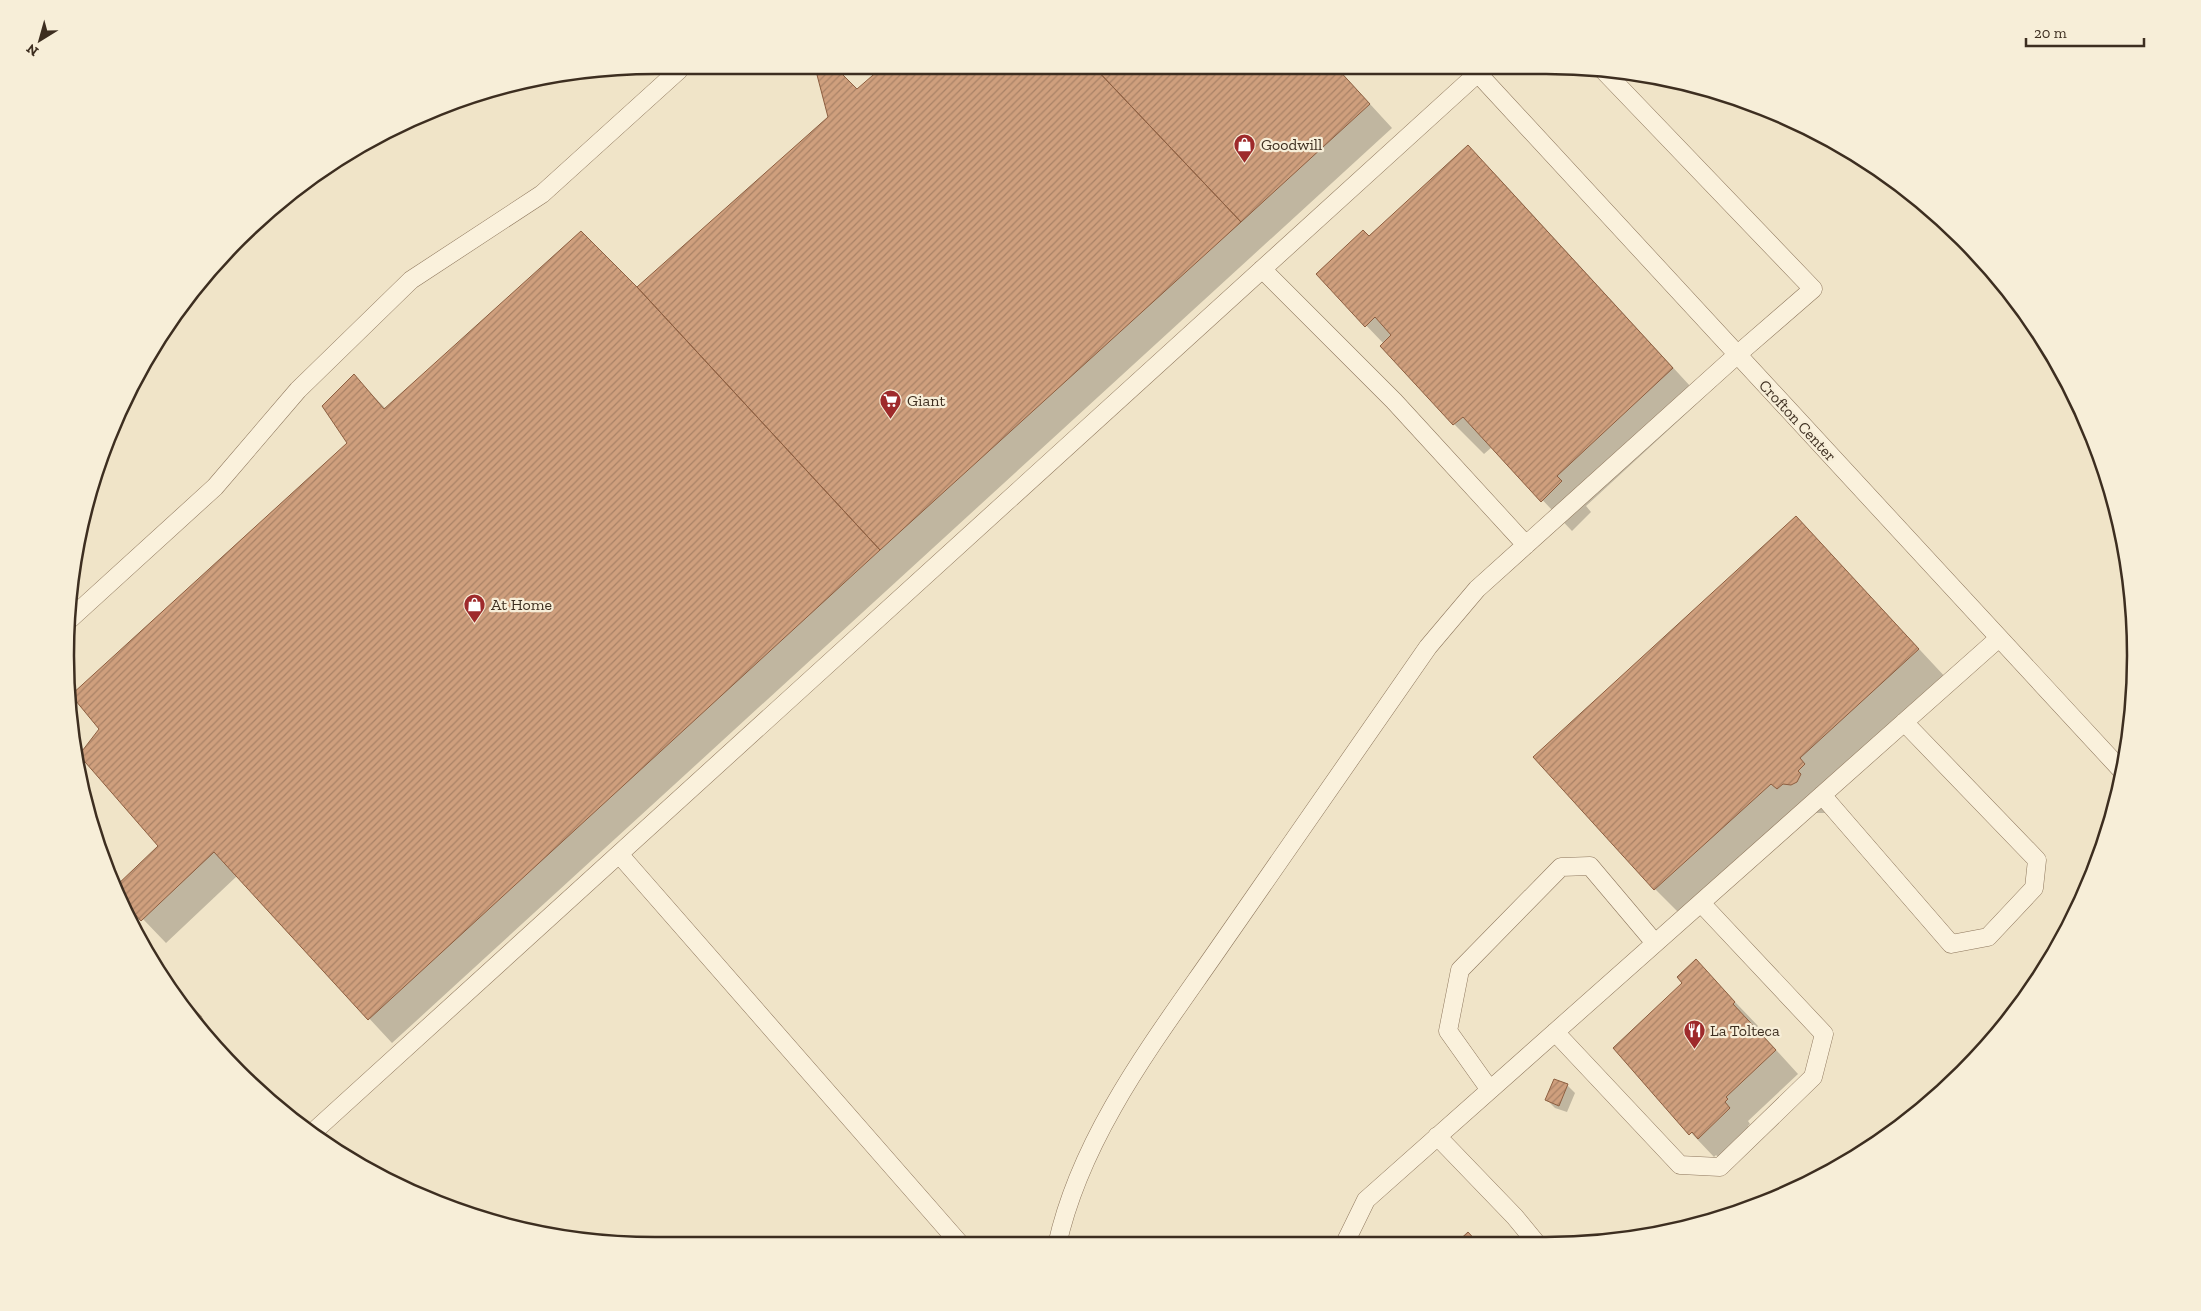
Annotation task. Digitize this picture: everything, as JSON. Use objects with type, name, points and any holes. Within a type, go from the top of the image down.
[{"type":"lane","points":[[75,614],[215,487],[298,390],[411,280],[542,194],[675,74]]},
{"type":"lane","points":[[318,1129],[1262,269],[1471,74]]},
{"type":"lane","name":"Crofton Center","points":[[1479,74],[2116,766]]},
{"type":"lane","points":[[1059,1237],[1066,1207],[1088,1154],[1134,1070],[1428,647],[1477,588],[1813,289],[1611,78]]},
{"type":"lane","points":[[1262,269],[1394,401],[1526,545]]},
{"type":"lane","points":[[1348,1237],[1366,1200],[1998,638]]},
{"type":"lane","points":[[1822,795],[1950,944],[1988,938],[2034,888],[2036,860],[1904,722]]},
{"type":"lane","points":[[619,854],[954,1237]]},
{"type":"lane","points":[[1490,1090],[1448,1031],[1460,970],[1561,867],[1590,866],[1655,943]]},
{"type":"lane","points":[[1555,1032],[1680,1165],[1720,1167],[1813,1077],[1824,1034],[1701,902]]},
{"type":"lane","points":[[1437,1136],[1515,1217],[1531,1237]]},
{"type":"building","name":"Giant","points":[[817,74],[842,74],[857,89],[874,74],[1101,74],[1241,222],[880,550],[637,287],[828,117]]},
{"type":"building","name":"Goodwill","points":[[1101,74],[1342,74],[1370,104],[1241,222]]},
{"type":"building","points":[[1468,145],[1673,368],[1557,476],[1562,481],[1541,502],[1463,417],[1453,425],[1380,346],[1391,335],[1375,317],[1365,327],[1316,274],[1363,230],[1369,236]]},
{"type":"building","name":"At Home","points":[[581,231],[637,287],[880,550],[368,1020],[214,852],[141,921],[134,913],[120,882],[158,846],[84,760],[82,751],[99,729],[76,701],[75,691],[347,443],[322,406],[354,374],[384,409]]},
{"type":"building","points":[[1796,516],[1919,649],[1800,758],[1805,764],[1798,771],[1801,774],[1797,782],[1791,785],[1783,784],[1777,789],[1771,784],[1654,890],[1533,757]]},
{"type":"building","name":"La Tolteca","points":[[1696,959],[1735,1002],[1733,1004],[1776,1050],[1726,1097],[1728,1099],[1725,1102],[1730,1108],[1698,1139],[1692,1132],[1689,1135],[1613,1048],[1682,983],[1677,977]]},
{"type":"building","points":[[1554,1079],[1568,1084],[1559,1106],[1545,1100]]},
{"type":"building","points":[[1468,1232],[1473,1237],[1463,1237]]},
{"type":"place","name":"Goodwill","points":[[1245,163]]},
{"type":"place","name":"Giant","points":[[891,419]]},
{"type":"place","name":"At Home","points":[[475,623]]},
{"type":"place","name":"La Tolteca","points":[[1694,1049]]}]
